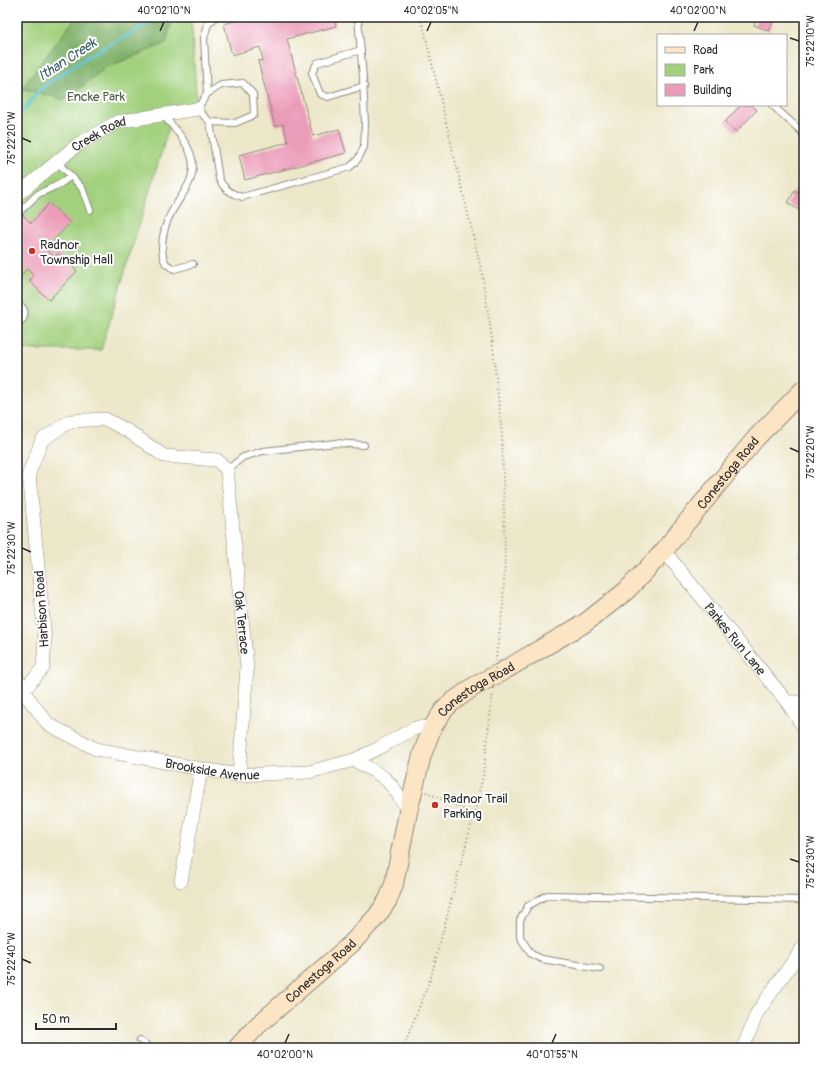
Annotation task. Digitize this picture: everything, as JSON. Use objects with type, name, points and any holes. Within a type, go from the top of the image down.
[{"type":"main road","name":"Conestoga Road","points":[[236,1048],[257,1026],[351,944],[377,916],[388,900],[394,884],[408,812],[422,756],[432,728],[443,711],[473,686],[503,671],[584,623],[626,591],[664,551],[756,438],[804,389]]},
{"type":"street","name":"Creek Road","points":[[17,195],[77,145],[117,122],[197,109]]},
{"type":"street","name":"Harbison Road","points":[[23,691],[43,668],[45,640],[29,473],[42,440],[70,421],[105,419],[128,431],[164,456],[217,460],[227,470]]},
{"type":"street","name":"Oak Terrace","points":[[227,470],[247,667],[239,775]]},
{"type":"street","name":"Parkes Run Lane","points":[[664,551],[787,702],[804,728]]},
{"type":"street","name":"Brookside Avenue","points":[[17,676],[23,691],[48,724],[96,749],[239,775],[310,772],[354,760],[413,729],[419,727],[432,728]]},
{"type":"street","points":[[787,702],[804,702]]},
{"type":"street","points":[[354,760],[386,779],[396,791],[408,812]]},
{"type":"street","points":[[181,881],[201,769]]},
{"type":"street","points":[[743,1048],[757,1013],[804,946]]},
{"type":"lane","points":[[207,94],[204,38],[208,24],[216,17]]},
{"type":"lane","points":[[210,122],[235,123],[254,115],[253,94],[243,83],[221,85],[207,94],[197,109],[210,122],[219,179],[224,187],[232,194],[242,197],[350,167],[358,159],[364,147],[364,86],[358,17]]},
{"type":"lane","points":[[361,50],[316,63],[312,73],[320,94],[328,97],[364,86]]},
{"type":"lane","points":[[773,106],[801,130],[804,136]]},
{"type":"lane","points":[[163,115],[182,138],[191,154],[193,166],[190,183],[172,211],[167,222],[162,250],[166,264],[174,269],[193,264]]},
{"type":"lane","points":[[57,162],[82,188],[90,210]]},
{"type":"lane","points":[[17,214],[38,194],[60,184],[71,176]]},
{"type":"lane","points":[[17,304],[21,306],[24,312],[23,319],[17,324]]},
{"type":"lane","points":[[227,470],[243,457],[263,451],[336,443],[364,445]]},
{"type":"lane","points":[[600,969],[542,959],[531,954],[520,937],[520,920],[528,906],[547,895],[804,900]]},
{"type":"lane","points":[[140,1040],[150,1048]]},
{"type":"path","points":[[403,1048],[431,977],[483,776],[503,605],[504,553],[502,435],[492,339],[482,273],[421,17]]},
{"type":"path","points":[[414,788],[474,814]]},
{"type":"green space","name":"Encke Park","points":[[17,17],[191,17],[197,109],[173,114],[101,350],[17,350]]},
{"type":"green space","points":[[76,17],[173,17],[166,43],[105,68],[65,100],[22,88]]},
{"type":"building","points":[[248,17],[334,17],[336,26],[287,39],[313,136],[339,129],[346,153],[245,180],[239,155],[288,142],[283,124],[275,126],[258,61],[263,60],[260,47],[232,55],[224,24]]},
{"type":"building","points":[[751,17],[774,18],[769,31],[754,25],[756,19]]},
{"type":"building","points":[[740,106],[752,106],[757,110],[736,132],[725,122]]},
{"type":"building","points":[[804,186],[804,213],[788,203],[795,190],[799,193]]},
{"type":"building","name":"Radnor Township Hall","points":[[49,203],[70,223],[45,249],[54,257],[58,253],[77,271],[49,300],[29,281],[34,276],[27,269],[17,280],[17,218],[22,214],[31,223]]},
{"type":"building","points":[[804,548],[804,560],[798,555]]},
{"type":"waterway","name":"Ithan Creek","points":[[17,119],[40,89],[85,58],[161,17]]},
{"type":"place","name":"Radnor Township Hall","points":[[32,251]]},
{"type":"place","name":"Radnor Trail Parking","points":[[435,805]]}]
